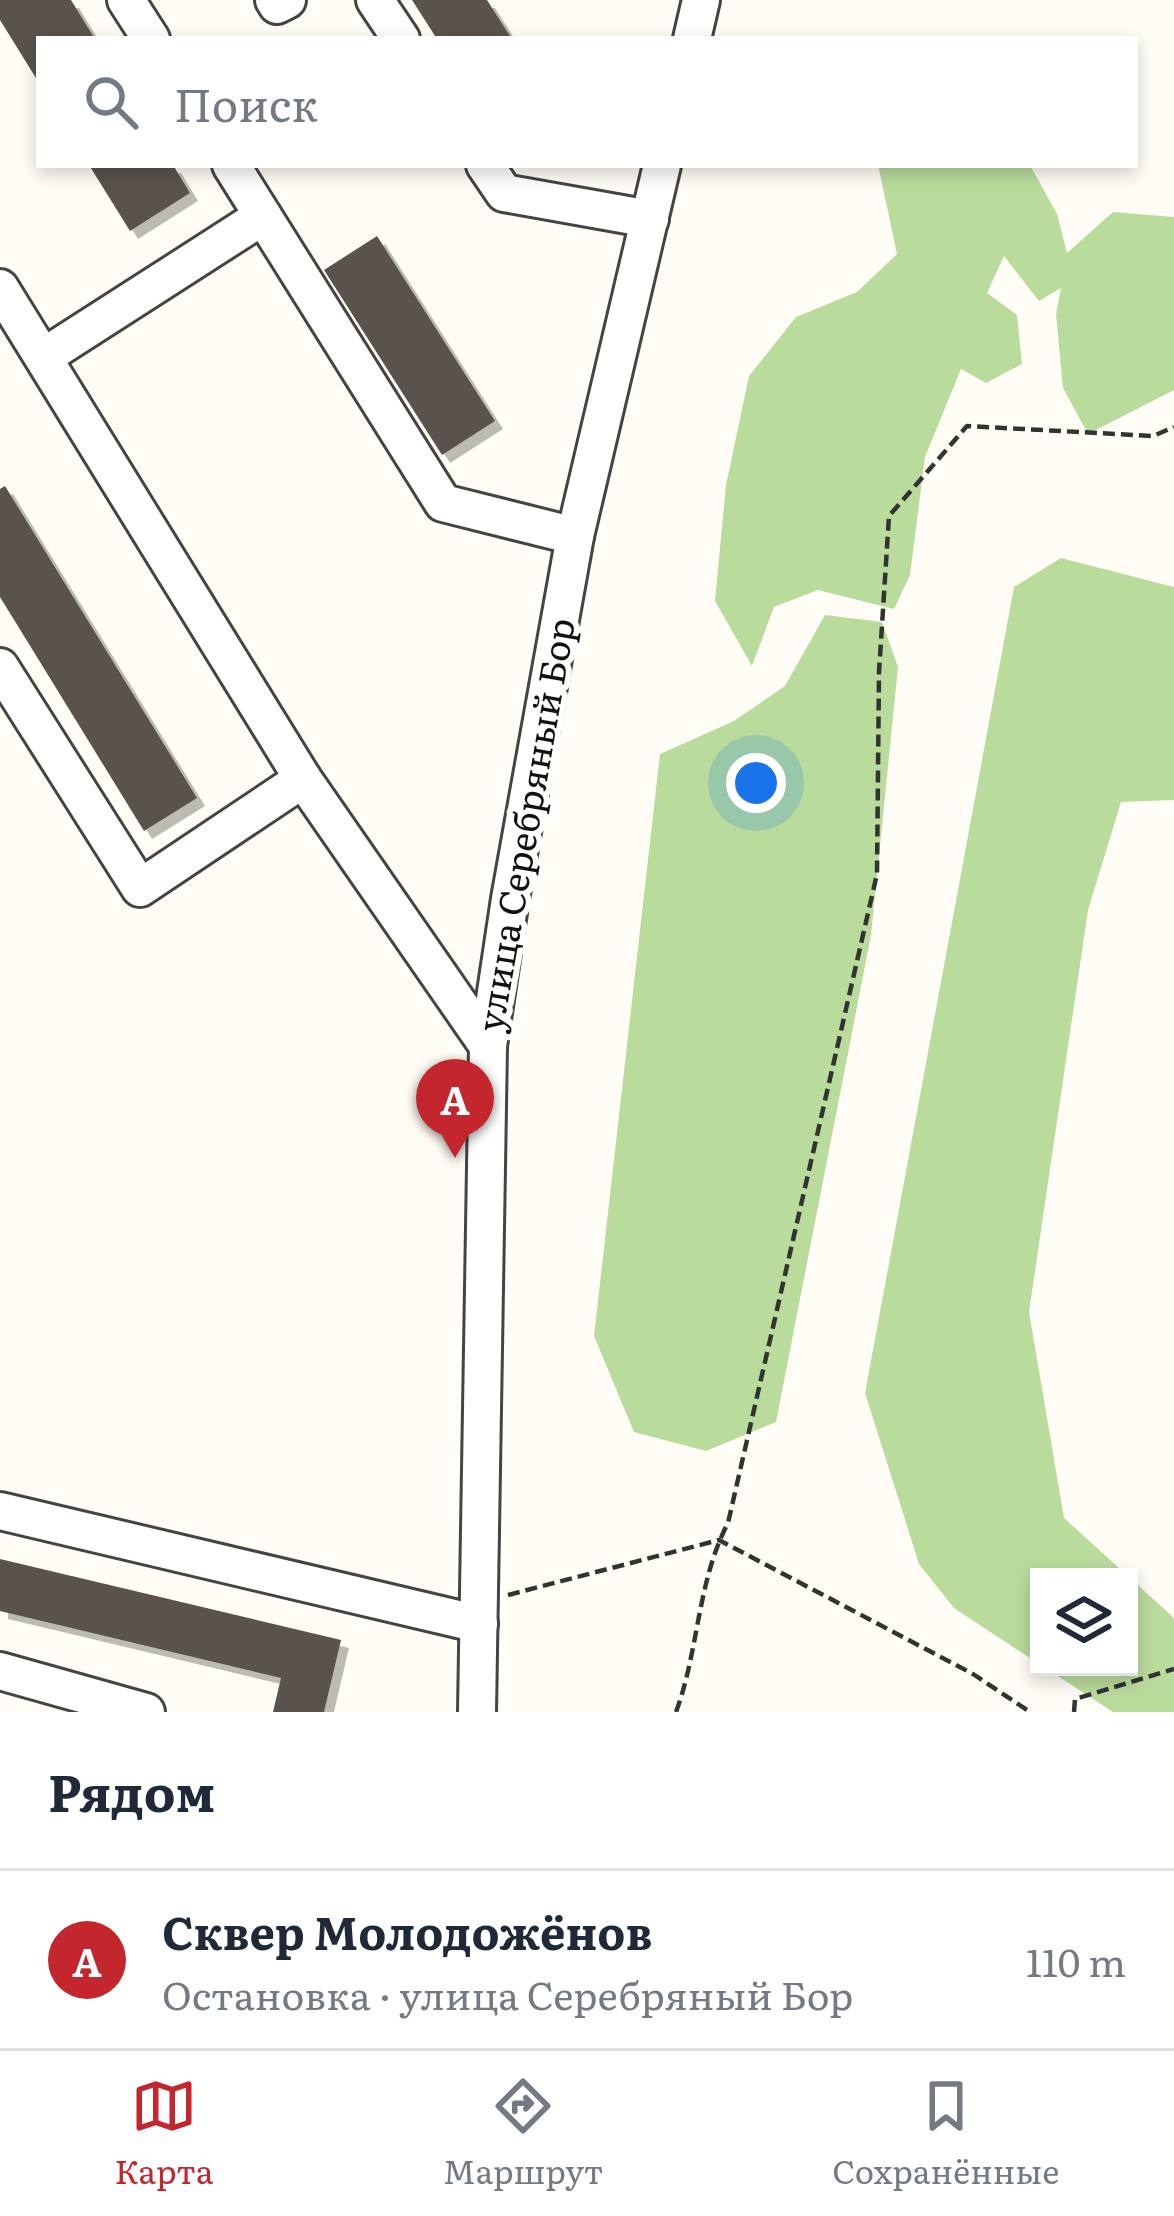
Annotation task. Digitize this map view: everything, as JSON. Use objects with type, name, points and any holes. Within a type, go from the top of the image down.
[{"type":"street","points":[[126,0],[149,36]]},
{"type":"street","points":[[274,0],[277,4],[287,0]]},
{"type":"street","points":[[375,0],[399,36]]},
{"type":"street","points":[[693,36],[701,0]]},
{"type":"street","points":[[233,168],[443,503],[575,536]]},
{"type":"street","points":[[487,168],[504,193],[650,219]]},
{"type":"street","name":"улица Серебряный Бор","points":[[478,1712],[488,1046],[575,536],[661,168]]},
{"type":"street","points":[[45,356],[263,216]]},
{"type":"street","points":[[0,288],[302,779],[488,1046]]},
{"type":"street","points":[[0,667],[140,888],[302,779]]},
{"type":"street","points":[[0,1511],[479,1613]]},
{"type":"street","points":[[0,1671],[146,1712]]},
{"type":"path","points":[[676,1712],[708,1567],[728,1523],[877,874],[879,672],[889,516],[967,425],[1153,436],[1174,427]]},
{"type":"path","points":[[479,1613],[719,1540],[973,1673],[1030,1712]]},
{"type":"path","points":[[1074,1712],[1075,1700],[1174,1669]]},
{"type":"green space","points":[[879,168],[1032,168],[1057,214],[1067,253],[1113,212],[1174,217],[1174,390],[1088,434],[1063,388],[1056,314],[1061,288],[1039,301],[1004,256],[987,293],[1017,315],[1022,364],[986,383],[961,369],[925,457],[910,575],[894,609],[818,590],[774,607],[752,666],[715,601],[726,485],[749,376],[796,317],[857,292],[897,254]]},
{"type":"green space","points":[[1061,558],[1174,587],[1174,800],[1121,802],[1088,910],[1029,1312],[1064,1518],[1119,1568],[1030,1568],[1030,1658],[954,1608],[919,1564],[865,1393],[1014,587]]},
{"type":"green space","points":[[825,615],[882,622],[898,667],[871,935],[776,1422],[706,1451],[634,1432],[594,1336],[660,754],[734,721],[785,686]]},
{"type":"green space","points":[[1138,1585],[1174,1618],[1174,1712],[1113,1712],[1058,1676],[1138,1676]]},
{"type":"building","points":[[0,0],[71,0],[93,36],[36,36],[36,78],[0,20]]},
{"type":"building","points":[[412,0],[487,0],[510,36],[435,36]]},
{"type":"building","points":[[91,168],[175,168],[190,193],[130,231]]},
{"type":"building","points":[[377,236],[495,421],[442,455],[324,270]]},
{"type":"building","points":[[5,486],[197,798],[144,831],[0,597],[0,489]]},
{"type":"building","points":[[0,1559],[341,1640],[324,1712],[273,1712],[281,1678],[0,1611]]},
{"type":"place","name":"Сквер Молодожёнов","points":[[455,1158]]}]
